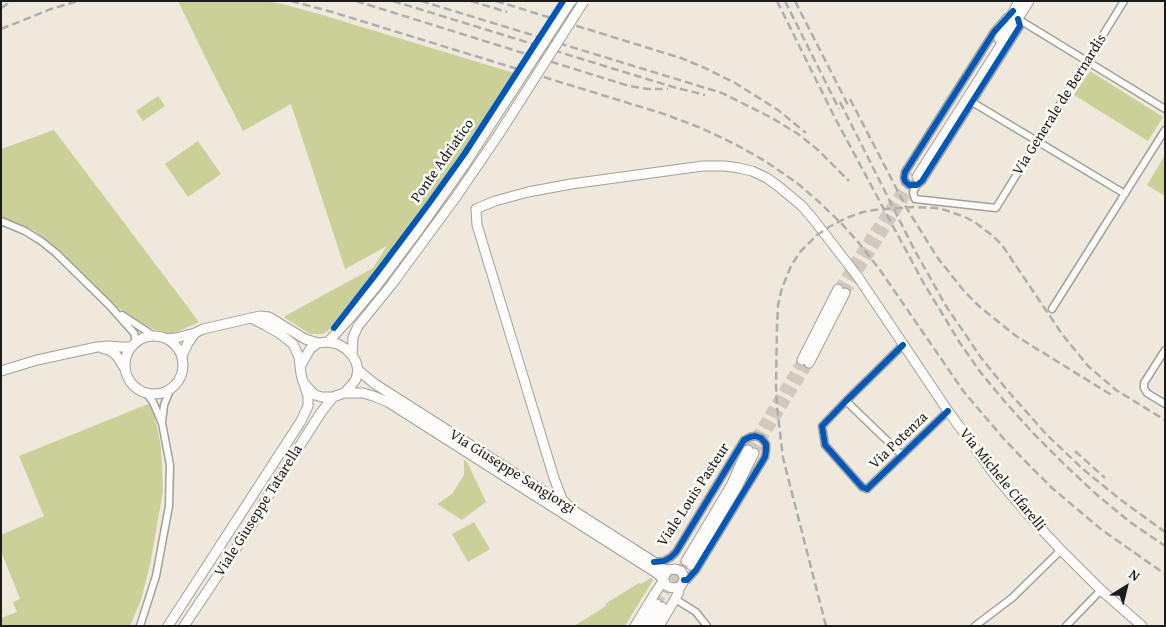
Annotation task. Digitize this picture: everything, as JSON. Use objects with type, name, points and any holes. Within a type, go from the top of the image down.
[{"type":"main road","name":"Ponte Adriatico","points":[[328,342],[349,319],[420,228],[463,167],[571,1]]},
{"type":"main road","name":"Ponte Adriatico","points":[[352,355],[353,337],[358,326],[397,277],[466,183],[584,1]]},
{"type":"main road","points":[[1015,15],[1019,1]]},
{"type":"main road","points":[[916,179],[1001,36],[1015,15],[1029,1]]},
{"type":"main road","name":"Via Michele Cifarelli","points":[[554,478],[477,225],[476,209],[480,206],[528,192],[571,184],[703,166],[726,166],[752,171],[789,194],[814,220],[867,290],[948,411],[997,478],[1061,550],[1101,590],[1142,626]]},
{"type":"main road","points":[[806,361],[842,291]]},
{"type":"main road","points":[[182,356],[188,343],[202,329],[251,318],[260,316],[269,317],[299,336],[318,343],[328,342],[346,348],[356,362],[358,370],[352,386],[344,393],[333,397],[322,397],[315,394],[303,382],[301,365],[293,344],[265,324],[251,318]]},
{"type":"main road","points":[[167,339],[196,333]]},
{"type":"main road","points":[[1,370],[97,347],[133,344],[144,338],[154,336],[167,339],[179,349],[184,363],[183,371],[176,385],[170,390],[159,394],[146,393],[132,384],[117,356],[110,351],[97,347]]},
{"type":"main road","points":[[301,365],[310,350],[318,343]]},
{"type":"main road","points":[[125,369],[127,353],[133,344]]},
{"type":"main road","name":"Via Giuseppe Sangiorgi","points":[[358,370],[375,384],[663,569],[670,570]]},
{"type":"main road","name":"Viale Giuseppe Tatarella","points":[[168,626],[301,421],[308,406],[308,396],[303,382]]},
{"type":"main road","name":"Via Giuseppe Sangiorgi","points":[[344,393],[364,393],[388,402],[663,579]]},
{"type":"main road","name":"Viale Giuseppe Tatarella","points":[[184,626],[253,523],[320,414],[333,397]]},
{"type":"main road","points":[[635,626],[660,587],[666,572],[679,561],[727,481],[741,463],[751,452],[737,487],[688,563],[732,484],[741,463]]},
{"type":"main road","points":[[542,490],[550,486],[554,478]]},
{"type":"main road","points":[[554,478],[562,499],[572,509]]},
{"type":"main road","points":[[659,626],[676,599],[684,577],[681,571],[670,570]]},
{"type":"main road","points":[[663,579],[672,588],[681,584]]},
{"type":"main road","points":[[644,626],[659,606],[651,626]]},
{"type":"street","name":"Via Generale de Bernardis","points":[[916,179],[913,192],[915,199],[996,208],[1124,1]]},
{"type":"street","points":[[1015,15],[1165,109]]},
{"type":"street","points":[[916,179],[922,181],[1020,26],[1015,15]]},
{"type":"street","points":[[972,102],[1125,194]]},
{"type":"street","points":[[1052,310],[1165,130]]},
{"type":"street","points":[[1,221],[41,240],[56,253],[109,305],[134,333],[133,344]]},
{"type":"street","points":[[109,305],[154,336]]},
{"type":"street","points":[[902,455],[846,401],[903,345]]},
{"type":"street","points":[[1165,350],[1144,383],[1147,393],[1165,404]]},
{"type":"street","points":[[162,423],[164,405],[170,390]]},
{"type":"street","points":[[140,626],[156,576],[169,506],[170,465],[162,423],[146,393]]},
{"type":"street","name":"Via Potenza","points":[[846,401],[822,426],[825,445],[862,487],[867,489],[948,411]]},
{"type":"street","name":"Viale Louis Pasteur","points":[[654,562],[671,558],[676,552],[744,440],[750,436],[761,438],[766,444],[765,457],[696,570],[681,584]]},
{"type":"street","points":[[975,626],[1012,598],[1061,550]]},
{"type":"street","points":[[1066,626],[1101,590]]},
{"type":"street","points":[[676,599],[696,612],[708,626]]},
{"type":"green space","points":[[178,1],[266,1],[286,5],[514,73],[477,131],[415,220],[373,276],[331,328],[323,334],[310,334],[285,318],[285,316],[373,268],[387,246],[345,269],[291,104],[243,131]]},
{"type":"green space","points":[[1090,71],[1163,117],[1148,141],[1074,95]]},
{"type":"green space","points":[[158,96],[165,106],[143,121],[136,111]]},
{"type":"green space","points":[[54,130],[199,322],[172,334],[155,330],[114,305],[35,231],[1,217],[1,149]]},
{"type":"green space","points":[[198,141],[221,174],[188,197],[165,164]]},
{"type":"green space","points":[[1165,155],[1165,196],[1147,185]]},
{"type":"green space","points":[[148,404],[153,408],[161,447],[163,491],[150,565],[141,600],[130,626],[1,626],[1,618],[17,612],[13,602],[20,599],[1,551],[1,535],[44,516],[19,456]]},
{"type":"green space","points":[[464,460],[467,462],[486,502],[462,520],[437,504],[452,494],[464,475]]},
{"type":"green space","points":[[474,522],[490,549],[468,562],[452,534]]},
{"type":"green space","points":[[651,578],[653,580],[625,626],[574,626],[606,606],[605,604],[639,583],[641,584]]},
{"type":"tunnel","points":[[838,289],[913,174]]},
{"type":"tunnel","points":[[845,293],[914,183]]},
{"type":"tunnel","points":[[748,450],[802,360]]},
{"type":"tunnel","points":[[754,453],[809,363]]},
{"type":"tunnel","points":[[657,604],[686,561]]},
{"type":"railway","points":[[1,8],[12,1]]},
{"type":"railway","points":[[1,29],[51,9],[78,1]]},
{"type":"railway","points":[[291,1],[664,114],[701,128],[765,161],[797,183],[818,201],[858,242],[880,270],[964,392],[1024,460],[1052,488],[1102,530],[1165,574]]},
{"type":"railway","points":[[356,1],[629,86],[648,89],[668,89]]},
{"type":"railway","points":[[393,1],[673,87],[705,95]]},
{"type":"railway","points":[[421,1],[722,93],[772,118],[798,134],[818,150],[849,181]]},
{"type":"railway","points":[[471,1],[507,12]]},
{"type":"railway","points":[[496,1],[681,58],[705,68],[735,83],[778,110],[806,133]]},
{"type":"railway","points":[[777,1],[835,118],[923,282],[960,343],[981,373],[1033,433],[1065,465],[1130,522],[1165,546]]},
{"type":"railway","points":[[785,1],[839,109]]},
{"type":"railway","points":[[795,1],[849,107]]},
{"type":"railway","points":[[850,99],[906,207],[937,257],[964,291],[980,307],[1016,336],[1113,396]]},
{"type":"railway","points":[[840,102],[915,251],[946,306],[982,359],[1046,434],[1084,470],[1165,532]]},
{"type":"railway","points":[[826,626],[783,458],[776,387],[778,305],[782,288],[791,266],[800,252],[817,235],[829,227],[863,212],[914,207],[945,210],[976,223],[1002,245],[1062,334],[1088,366],[1116,390],[1165,420]]},
{"type":"railway","points":[[1075,451],[1105,478]]},
{"type":"cycle path","points":[[334,328],[465,153],[563,1]]},
{"type":"cycle path","points":[[1013,11],[994,32],[905,172],[904,178],[909,185],[917,185],[922,181],[1020,26],[1018,19]]},
{"type":"cycle path","points":[[903,345],[822,426],[825,445],[862,487],[867,489],[948,411]]},
{"type":"cycle path","points":[[654,562],[664,561],[676,552],[744,440],[755,436],[761,438],[766,444],[765,457],[696,570],[687,580],[684,580]]}]
